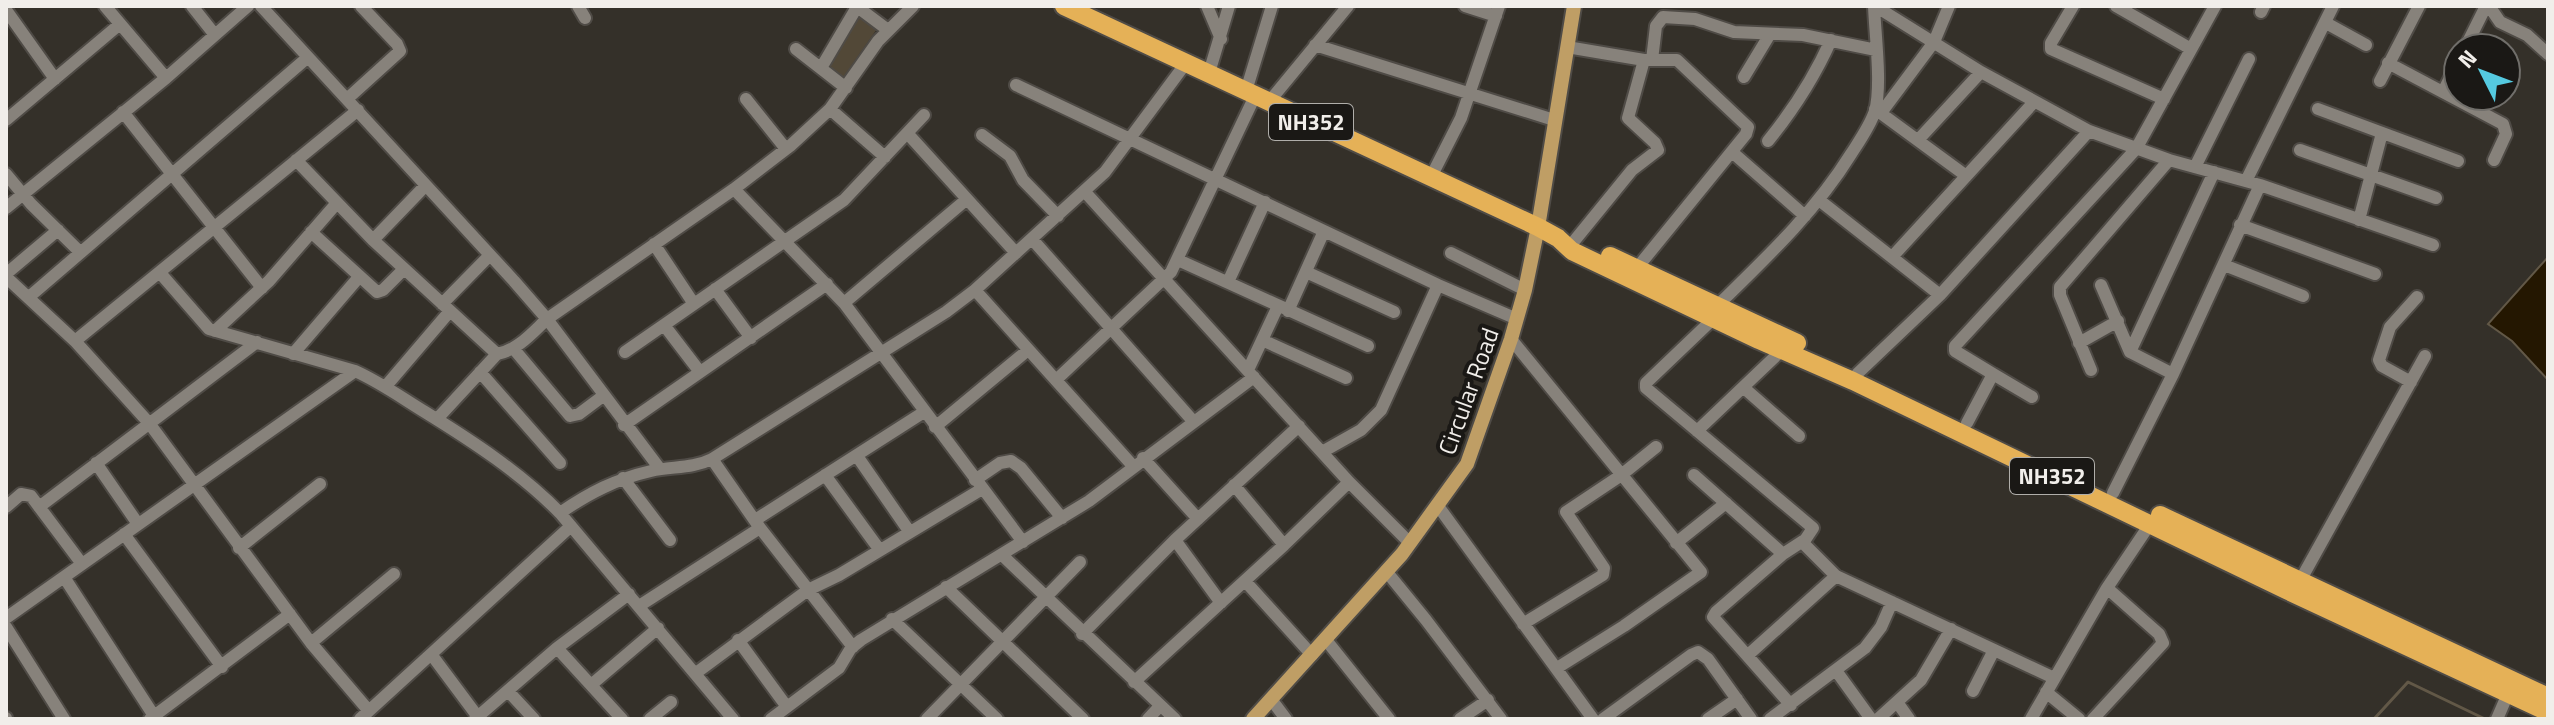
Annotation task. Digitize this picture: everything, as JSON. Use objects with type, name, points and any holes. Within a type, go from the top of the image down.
[{"type":"highway","name":"NH352","points":[[1064,6],[1538,227],[1637,268],[1782,350],[1967,423],[2511,687],[2548,712]]},
{"type":"highway","name":"NH352","points":[[1567,239],[1572,251],[1856,377],[2150,524],[2292,582]]},
{"type":"highway","name":"NH352","points":[[2511,687],[2548,697]]},
{"type":"main road","name":"Circular Road","points":[[1253,719],[1410,543],[1457,480],[1472,453],[1525,290],[1574,6]]},
{"type":"street","points":[[105,6],[166,78]]},
{"type":"street","points":[[192,6],[215,35]]},
{"type":"street","points":[[261,6],[547,319],[660,469]]},
{"type":"street","points":[[347,99],[400,51],[361,6]]},
{"type":"street","points":[[578,6],[585,18]]},
{"type":"street","points":[[821,68],[856,6],[888,30]]},
{"type":"street","points":[[437,419],[497,354],[513,348],[547,319],[734,189],[786,149],[830,109],[875,45],[913,6]]},
{"type":"street","points":[[1207,6],[1221,39]]},
{"type":"street","points":[[1209,73],[1229,6]]},
{"type":"street","points":[[1056,380],[1165,280],[1178,260],[1256,97],[1272,6]]},
{"type":"street","points":[[1256,97],[1315,45],[1348,6]]},
{"type":"street","points":[[1431,177],[1451,141],[1470,95],[1498,11],[1465,6]]},
{"type":"street","points":[[1874,6],[1981,72],[2089,131],[2169,160],[2260,185],[2433,245]]},
{"type":"street","points":[[1874,6],[1878,111]]},
{"type":"street","points":[[1791,705],[1714,620],[1714,616],[1783,554],[1803,541],[1813,528],[1645,385],[1819,200],[1878,111],[1934,42],[1949,6]]},
{"type":"street","points":[[2073,6],[2051,43],[2051,49],[2164,99]]},
{"type":"street","points":[[2116,6],[2191,49]]},
{"type":"street","points":[[2032,397],[1955,351],[1955,346],[2136,149],[2215,6]]},
{"type":"street","points":[[2246,181],[2333,6]]},
{"type":"street","points":[[2380,81],[2419,6]]},
{"type":"street","points":[[2475,32],[2488,6],[2500,22],[2527,35],[2548,54]]},
{"type":"street","points":[[6,208],[166,78],[243,7]]},
{"type":"street","points":[[1567,239],[1603,209],[1629,173],[1658,150],[1655,143],[1628,118],[1656,26],[1663,17],[1695,19],[1734,32],[1831,40],[1876,50]]},
{"type":"street","points":[[9,19],[55,79]]},
{"type":"street","points":[[2326,23],[2366,45]]},
{"type":"street","points":[[6,120],[120,24]]},
{"type":"street","points":[[1744,77],[1770,34]]},
{"type":"street","points":[[1768,141],[1795,108],[1817,72],[1831,40]]},
{"type":"street","points":[[1315,45],[1554,120]]},
{"type":"street","points":[[1567,47],[1648,60],[1673,59],[1682,62],[1748,128],[1637,268]]},
{"type":"street","points":[[796,49],[846,88]]},
{"type":"street","points":[[29,297],[307,58]]},
{"type":"street","points":[[2195,167],[2249,59]]},
{"type":"street","points":[[560,513],[588,493],[623,478],[660,469],[689,467],[712,459],[927,325],[975,290],[1105,172],[1186,63]]},
{"type":"street","points":[[2388,63],[2442,91]]},
{"type":"street","points":[[1919,139],[1981,72]]},
{"type":"street","points":[[1016,85],[1132,137],[1438,285],[1517,319]]},
{"type":"street","points":[[746,99],[786,149]]},
{"type":"street","points":[[1892,257],[2034,102]]},
{"type":"street","points":[[830,109],[885,157]]},
{"type":"street","points":[[2318,109],[2458,161]]},
{"type":"street","points":[[75,341],[161,274],[358,110]]},
{"type":"street","points":[[1878,111],[1965,175]]},
{"type":"street","points":[[123,112],[262,288]]},
{"type":"street","points":[[2478,112],[2506,128],[2494,160]]},
{"type":"street","points":[[625,352],[844,200],[924,115]]},
{"type":"street","points":[[1856,377],[1940,295],[2089,131]]},
{"type":"street","points":[[2359,220],[2382,133]]},
{"type":"street","points":[[908,134],[1016,253]]},
{"type":"street","points":[[982,135],[1010,156],[1023,180],[1058,216]]},
{"type":"street","points":[[2300,150],[2436,198]]},
{"type":"street","points":[[1732,152],[1805,216]]},
{"type":"street","points":[[296,160],[373,240],[497,354]]},
{"type":"street","points":[[2091,370],[2060,295],[2060,287],[2169,160]]},
{"type":"street","points":[[2130,352],[2214,172]]},
{"type":"street","points":[[6,174],[22,195],[80,252]]},
{"type":"street","points":[[2113,493],[2173,374],[2260,185]]},
{"type":"street","points":[[373,240],[425,186]]},
{"type":"street","points":[[734,189],[844,303],[1023,542]]},
{"type":"street","points":[[1085,192],[1349,482],[1410,543]]},
{"type":"street","points":[[844,303],[967,199]]},
{"type":"street","points":[[1819,200],[1940,295]]},
{"type":"street","points":[[1228,282],[1265,202]]},
{"type":"street","points":[[215,331],[262,288],[336,204]]},
{"type":"street","points":[[2240,225],[2375,274]]},
{"type":"street","points":[[58,230],[6,275],[75,341],[149,423],[365,715],[571,526]]},
{"type":"street","points":[[771,719],[841,666],[853,647],[892,619],[1089,501],[1251,373],[1262,340],[1306,272],[1324,231]]},
{"type":"street","points":[[311,232],[373,290],[379,292],[404,269]]},
{"type":"street","points":[[1032,239],[1193,421]]},
{"type":"street","points":[[654,244],[694,304]]},
{"type":"street","points":[[1451,253],[1525,290]]},
{"type":"street","points":[[386,386],[489,256]]},
{"type":"street","points":[[1178,260],[1368,346]]},
{"type":"street","points":[[2224,265],[2303,296]]},
{"type":"street","points":[[1306,272],[1394,312]]},
{"type":"street","points":[[161,274],[202,323],[215,331],[355,371],[386,386],[536,489],[560,513],[733,719]]},
{"type":"street","points":[[293,354],[359,277]]},
{"type":"street","points":[[624,425],[827,284]]},
{"type":"street","points":[[1322,452],[1361,430],[1381,410],[1438,285]]},
{"type":"street","points":[[2101,285],[2130,352],[2173,374]]},
{"type":"street","points":[[715,289],[751,338]]},
{"type":"street","points":[[975,290],[1056,380],[1198,519]]},
{"type":"street","points":[[2411,382],[2382,366],[2379,360],[2390,327],[2417,297]]},
{"type":"street","points":[[2079,343],[2118,321]]},
{"type":"street","points":[[664,325],[700,372]]},
{"type":"street","points":[[1511,339],[1701,572],[1557,668]]},
{"type":"street","points":[[1262,340],[1346,378]]},
{"type":"street","points":[[39,507],[257,342]]},
{"type":"street","points":[[513,348],[570,416],[579,414],[603,396]]},
{"type":"street","points":[[935,427],[1028,350]]},
{"type":"street","points":[[1697,431],[1782,350]]},
{"type":"street","points":[[2292,582],[2425,356]]},
{"type":"street","points":[[6,618],[355,371]]},
{"type":"street","points":[[480,372],[560,463]]},
{"type":"street","points":[[1967,423],[1993,374]]},
{"type":"street","points":[[1744,388],[1799,436]]},
{"type":"street","points":[[639,606],[825,475],[924,412]]},
{"type":"street","points":[[1082,634],[1175,540],[1299,426]]},
{"type":"street","points":[[1523,624],[1604,574],[1604,568],[1566,513],[1570,507],[1620,476],[1656,447]]},
{"type":"street","points":[[857,456],[909,531]]},
{"type":"street","points":[[712,459],[853,647]]},
{"type":"street","points":[[696,673],[808,590],[849,569],[978,484],[1000,463],[1011,461],[1021,468],[1062,518]]},
{"type":"street","points":[[96,463],[138,524]]},
{"type":"street","points":[[825,475],[879,549]]},
{"type":"street","points":[[1694,475],[1783,554]]},
{"type":"street","points":[[623,478],[670,540]]},
{"type":"street","points":[[1134,682],[1349,482]]},
{"type":"street","points":[[239,548],[320,484]]},
{"type":"street","points":[[1234,485],[1284,545]]},
{"type":"street","points":[[6,507],[21,494],[27,493],[82,564]]},
{"type":"street","points":[[1676,543],[1726,503]]},
{"type":"street","points":[[1438,506],[1593,719]]},
{"type":"street","points":[[2031,719],[2107,588],[2150,524]]},
{"type":"street","points":[[124,534],[222,667]]},
{"type":"street","points":[[1175,540],[1221,603]]},
{"type":"street","points":[[1803,541],[1836,576],[2054,678]]},
{"type":"street","points":[[1002,555],[1175,719]]},
{"type":"street","points":[[927,719],[1080,562]]},
{"type":"street","points":[[1386,571],[1501,719]]},
{"type":"street","points":[[311,643],[394,574]]},
{"type":"street","points":[[1748,655],[1836,576]]},
{"type":"street","points":[[64,577],[154,718],[290,614]]},
{"type":"street","points":[[1245,581],[1312,655]]},
{"type":"street","points":[[946,587],[1083,719]]},
{"type":"street","points":[[2093,719],[2163,643],[2159,634],[2107,588]]},
{"type":"street","points":[[431,654],[477,718],[557,648],[629,594]]},
{"type":"street","points":[[1770,719],[1837,672],[1870,643],[1892,602]]},
{"type":"street","points":[[892,619],[997,719]]},
{"type":"street","points":[[6,627],[64,719]]},
{"type":"street","points":[[591,685],[658,628]]},
{"type":"street","points":[[1878,719],[1924,675],[1951,629]]},
{"type":"street","points":[[738,640],[787,707]]},
{"type":"street","points":[[1326,640],[1389,719]]},
{"type":"street","points":[[557,648],[622,719]]},
{"type":"street","points":[[1973,691],[1994,650]]},
{"type":"street","points":[[1603,719],[1695,653],[1701,653],[1708,659],[1751,719]]},
{"type":"street","points":[[1837,672],[1871,719]]},
{"type":"street","points":[[2497,719],[2511,687]]},
{"type":"street","points":[[508,691],[534,719]]},
{"type":"street","points":[[2046,692],[2079,719]]},
{"type":"street","points":[[1271,699],[1286,719]]},
{"type":"street","points":[[1708,719],[1737,699]]},
{"type":"street","points":[[1460,719],[1488,700]]},
{"type":"street","points":[[650,719],[671,702]]},
{"type":"street","points":[[1897,702],[1909,719]]},
{"type":"street","points":[[1148,719],[1160,706]]},
{"type":"shaded area","points":[[855,10],[879,26],[842,79],[824,64]]},
{"type":"shaded area","points":[[2548,257],[2548,380],[2512,341],[2488,324]]},
{"type":"waterway","points":[[2374,719],[2408,682],[2485,719]]}]
